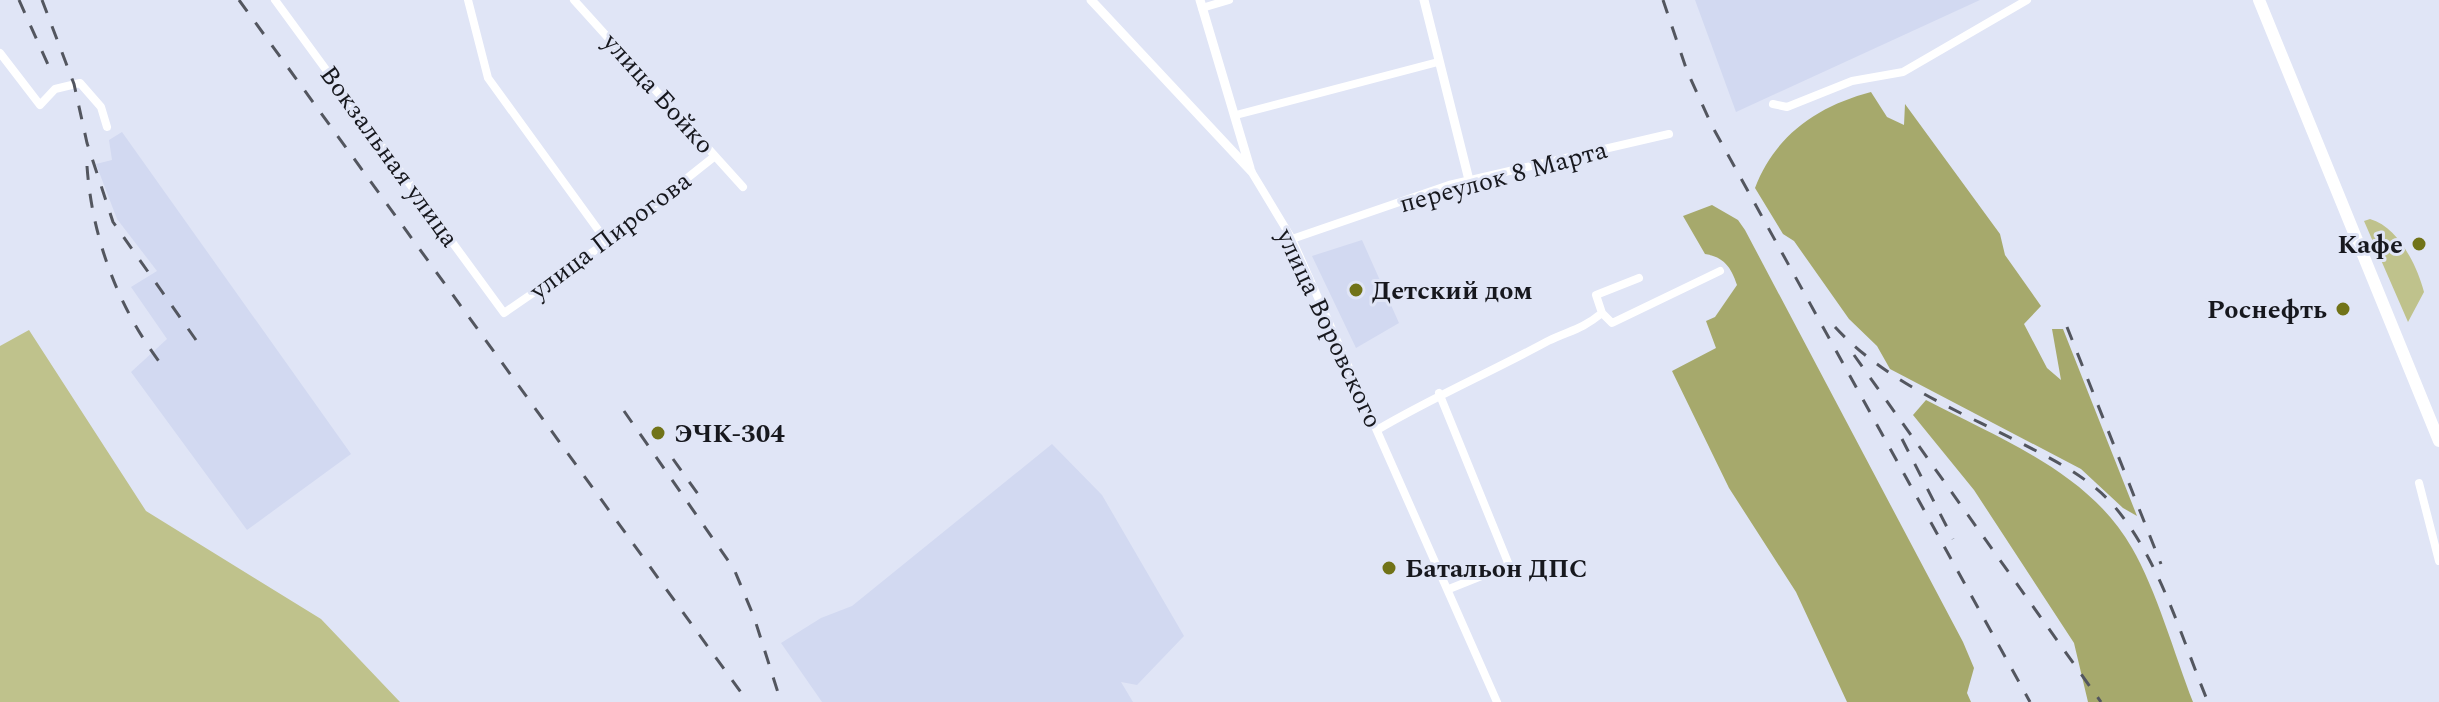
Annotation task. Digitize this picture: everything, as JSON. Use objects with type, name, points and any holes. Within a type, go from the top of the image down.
[{"type":"main road","points":[[2259,0],[2439,441]]},
{"type":"street","name":"Вокзальная улица","points":[[275,0],[504,313]]},
{"type":"street","points":[[468,0],[488,78],[607,242]]},
{"type":"street","name":"улица Бойко","points":[[574,0],[743,187]]},
{"type":"street","name":"улица Воровского","points":[[1091,0],[1251,171],[1292,239],[1497,702]]},
{"type":"street","points":[[1229,0],[1201,4],[1251,171]]},
{"type":"street","points":[[1424,0],[1469,180]]},
{"type":"street","points":[[1773,104],[1787,107],[1852,81],[1903,72],[2027,0]]},
{"type":"street","points":[[0,53],[40,105],[55,89],[80,83],[101,107],[107,127]]},
{"type":"street","points":[[1236,115],[1438,62]]},
{"type":"street","name":"переулок 8 Марта","points":[[1292,239],[1469,180],[1669,134]]},
{"type":"street","name":"улица Пирогова","points":[[504,313],[607,242],[715,156]]},
{"type":"street","points":[[1639,278],[1596,295],[1602,313],[1612,323],[1720,271]]},
{"type":"street","points":[[1377,430],[1439,393],[1559,336],[1581,330],[1602,313]]},
{"type":"street","points":[[1439,393],[1509,565],[1449,589]]},
{"type":"street","points":[[2419,483],[2439,561]]},
{"type":"shaded area","points":[[1695,0],[1980,0],[1736,112]]},
{"type":"shaded area","points":[[122,132],[351,454],[247,530],[131,372],[167,339],[131,287],[157,271],[117,219],[96,164],[112,160],[109,140]]},
{"type":"shaded area","name":"Детский дом","points":[[1362,240],[1399,323],[1356,348],[1312,256]]},
{"type":"shaded area","points":[[1052,444],[1102,495],[1184,636],[1137,685],[1121,682],[1133,702],[822,702],[781,643],[821,618],[852,606]]},
{"type":"green space","points":[[1871,92],[1887,117],[1904,125],[1905,104],[2000,234],[2005,255],[2041,306],[2024,324],[2047,368],[2061,380],[2052,329],[2063,329],[2137,516],[2123,508],[2081,469],[1890,369],[1877,346],[1849,319],[1794,241],[1783,234],[1755,188],[1764,169],[1774,153],[1801,125],[1833,105]]},
{"type":"green space","points":[[1712,205],[1738,220],[1745,230],[1963,642],[1974,668],[1967,693],[1971,702],[1847,702],[1796,592],[1729,488],[1672,371],[1716,348],[1706,321],[1715,317],[1737,285],[1726,264],[1705,254],[1683,216]]},
{"type":"green space","points":[[2370,219],[2398,238],[2421,281],[2424,292],[2408,322],[2364,221]]},
{"type":"green space","points":[[29,330],[146,511],[321,619],[400,702],[0,702],[0,346]]},
{"type":"green space","points":[[1926,400],[2041,460],[2092,498],[2114,521],[2132,548],[2149,583],[2193,702],[2088,702],[2074,643],[1974,490],[1913,415]]},
{"type":"railway","points":[[19,0],[50,69]]},
{"type":"railway","points":[[42,0],[74,84],[87,143],[113,222],[196,340]]},
{"type":"railway","points":[[239,0],[748,702]]},
{"type":"railway","points":[[1663,0],[1687,71],[1712,126],[2030,702]]},
{"type":"railway","points":[[87,166],[95,220],[110,273],[134,322],[164,368]]},
{"type":"railway","points":[[1835,327],[1898,378],[2057,462],[2082,477],[2114,506],[2130,527],[2157,575],[2208,702]]},
{"type":"railway","points":[[2067,327],[2161,564]]},
{"type":"railway","points":[[1854,355],[2101,702]]},
{"type":"railway","points":[[624,411],[734,569],[754,617],[781,702]]},
{"type":"railway","points":[[1902,439],[1953,539]]},
{"type":"railway","points":[[673,459],[705,504]]},
{"type":"place","name":"Кафе","points":[[2419,244]]},
{"type":"place","name":"Детский дом","points":[[1356,290]]},
{"type":"place","name":"Роснефть","points":[[2343,309]]},
{"type":"place","name":"ЭЧК-304","points":[[658,433]]},
{"type":"place","name":"Батальон ДПС","points":[[1389,568]]}]
